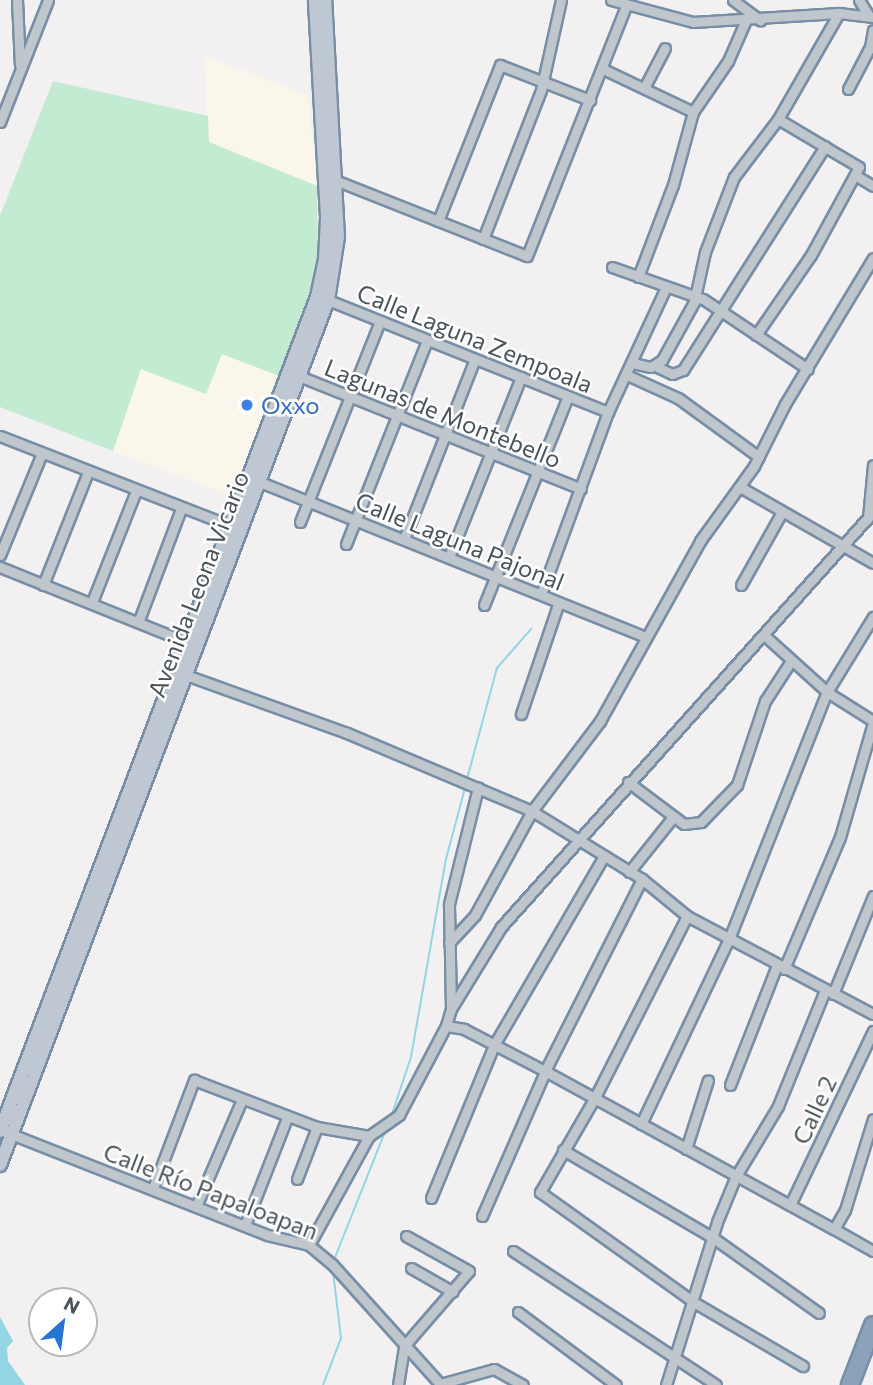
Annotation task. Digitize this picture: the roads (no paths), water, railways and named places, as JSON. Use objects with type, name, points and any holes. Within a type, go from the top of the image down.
[{"type":"highway","points":[[850,1385],[873,1325]]},
{"type":"street","points":[[17,0],[21,69]]},
{"type":"street","points":[[0,122],[48,0]]},
{"type":"street","name":"Avenida Leona Vicario","points":[[0,1165],[4,1132],[99,864],[189,642],[260,482],[317,297],[327,242],[314,0]]},
{"type":"street","name":"Avenida Leona Vicario","points":[[4,1132],[186,675],[295,375],[328,300],[337,252],[325,0]]},
{"type":"street","points":[[483,239],[542,81],[561,0]]},
{"type":"street","points":[[611,0],[693,22],[745,22],[839,13],[871,17]]},
{"type":"street","points":[[733,0],[760,20]]},
{"type":"street","points":[[859,0],[871,17]]},
{"type":"street","points":[[335,180],[527,256],[626,6]]},
{"type":"street","points":[[654,366],[662,360],[695,296],[705,252],[734,177],[778,120],[839,13]]},
{"type":"street","points":[[638,277],[673,185],[693,111],[728,61],[745,22]]},
{"type":"street","points":[[848,89],[870,47],[873,30]]},
{"type":"street","points":[[644,88],[665,48]]},
{"type":"street","points":[[438,221],[500,65],[590,100]]},
{"type":"street","points":[[603,69],[693,111]]},
{"type":"street","points":[[756,335],[811,255],[859,164],[778,120]]},
{"type":"street","points":[[633,363],[654,366],[672,374],[683,370],[805,184],[825,146]]},
{"type":"street","points":[[855,175],[873,186]]},
{"type":"street","points":[[449,943],[475,915],[532,811],[600,721],[644,636],[700,541],[759,457],[873,258]]},
{"type":"street","points":[[612,267],[695,296],[808,369]]},
{"type":"street","points":[[541,594],[608,412],[666,287]]},
{"type":"street","name":"Calle Laguna Zempoala","points":[[328,300],[608,412]]},
{"type":"street","points":[[300,522],[380,321]]},
{"type":"street","points":[[346,544],[427,340]]},
{"type":"street","points":[[404,539],[475,359]]},
{"type":"street","name":"Lagunas de Montebello","points":[[295,375],[581,489]]},
{"type":"street","points":[[627,375],[678,398],[759,457]]},
{"type":"street","points":[[449,558],[521,377]]},
{"type":"street","points":[[484,606],[568,396]]},
{"type":"street","points":[[0,436],[181,509],[238,529]]},
{"type":"street","points":[[0,555],[42,453]]},
{"type":"street","points":[[309,1245],[369,1136],[400,1115],[446,1026],[451,1009],[501,927],[628,782],[870,515],[873,465]]},
{"type":"street","points":[[43,585],[88,472]]},
{"type":"street","name":"Calle Laguna Pajonal","points":[[260,482],[644,636]]},
{"type":"street","points":[[740,486],[873,563]]},
{"type":"street","points":[[92,602],[136,491]]},
{"type":"street","points":[[139,620],[181,509]]},
{"type":"street","points":[[741,585],[782,512]]},
{"type":"street","points":[[0,567],[189,642]]},
{"type":"street","points":[[522,714],[559,601]]},
{"type":"street","points":[[641,1124],[729,939],[827,692],[873,617]]},
{"type":"street","points":[[730,1085],[780,967],[840,837],[873,722],[827,692],[764,635]]},
{"type":"street","points":[[628,782],[673,817],[692,826],[729,796],[765,701],[790,661]]},
{"type":"street","points":[[186,675],[532,811],[579,837],[642,879],[687,916],[873,1014]]},
{"type":"street","points":[[451,1009],[449,904],[478,788]]},
{"type":"street","points":[[629,872],[673,817]]},
{"type":"street","points":[[431,1198],[494,1045],[604,856]]},
{"type":"street","points":[[482,1216],[545,1071],[642,879]]},
{"type":"street","points":[[666,1385],[695,1303],[712,1237],[736,1176],[778,1106],[873,896]]},
{"type":"street","points":[[687,916],[594,1099],[540,1187],[542,1194],[695,1303],[803,1366]]},
{"type":"street","points":[[446,1026],[464,1029],[545,1071],[873,1251]]},
{"type":"street","name":"Calle 2","points":[[790,1205],[873,1031]]},
{"type":"street","points":[[153,1188],[194,1080],[241,1102],[287,1118],[317,1127],[369,1136]]},
{"type":"street","points":[[686,1149],[708,1080]]},
{"type":"street","points":[[197,1204],[241,1102]]},
{"type":"street","points":[[245,1225],[287,1118]]},
{"type":"street","points":[[834,1229],[845,1210],[873,1119]]},
{"type":"street","points":[[297,1179],[317,1127]]},
{"type":"street","name":"Calle Río Papaloapan","points":[[4,1132],[197,1204],[245,1225],[309,1245],[332,1264],[441,1384]]},
{"type":"street","points":[[563,1150],[712,1237],[820,1313]]},
{"type":"street","points":[[398,1385],[404,1346],[469,1271],[407,1236]]},
{"type":"street","points":[[513,1251],[716,1385]]},
{"type":"street","points":[[411,1268],[453,1292]]},
{"type":"street","points":[[518,1312],[616,1385]]},
{"type":"street","points":[[441,1384],[494,1368],[523,1385]]},
{"type":"water","points":[[0,1317],[13,1341],[7,1348],[8,1361],[25,1385],[0,1385]]},
{"type":"waterway","points":[[467,779],[497,668],[531,629]]},
{"type":"waterway","points":[[391,1117],[411,1057],[446,859],[465,788]]},
{"type":"waterway","points":[[334,1260],[386,1129]]},
{"type":"waterway","points":[[323,1385],[341,1338],[333,1272]]},
{"type":"place","name":"Oxxo","points":[[247,405]]}]
